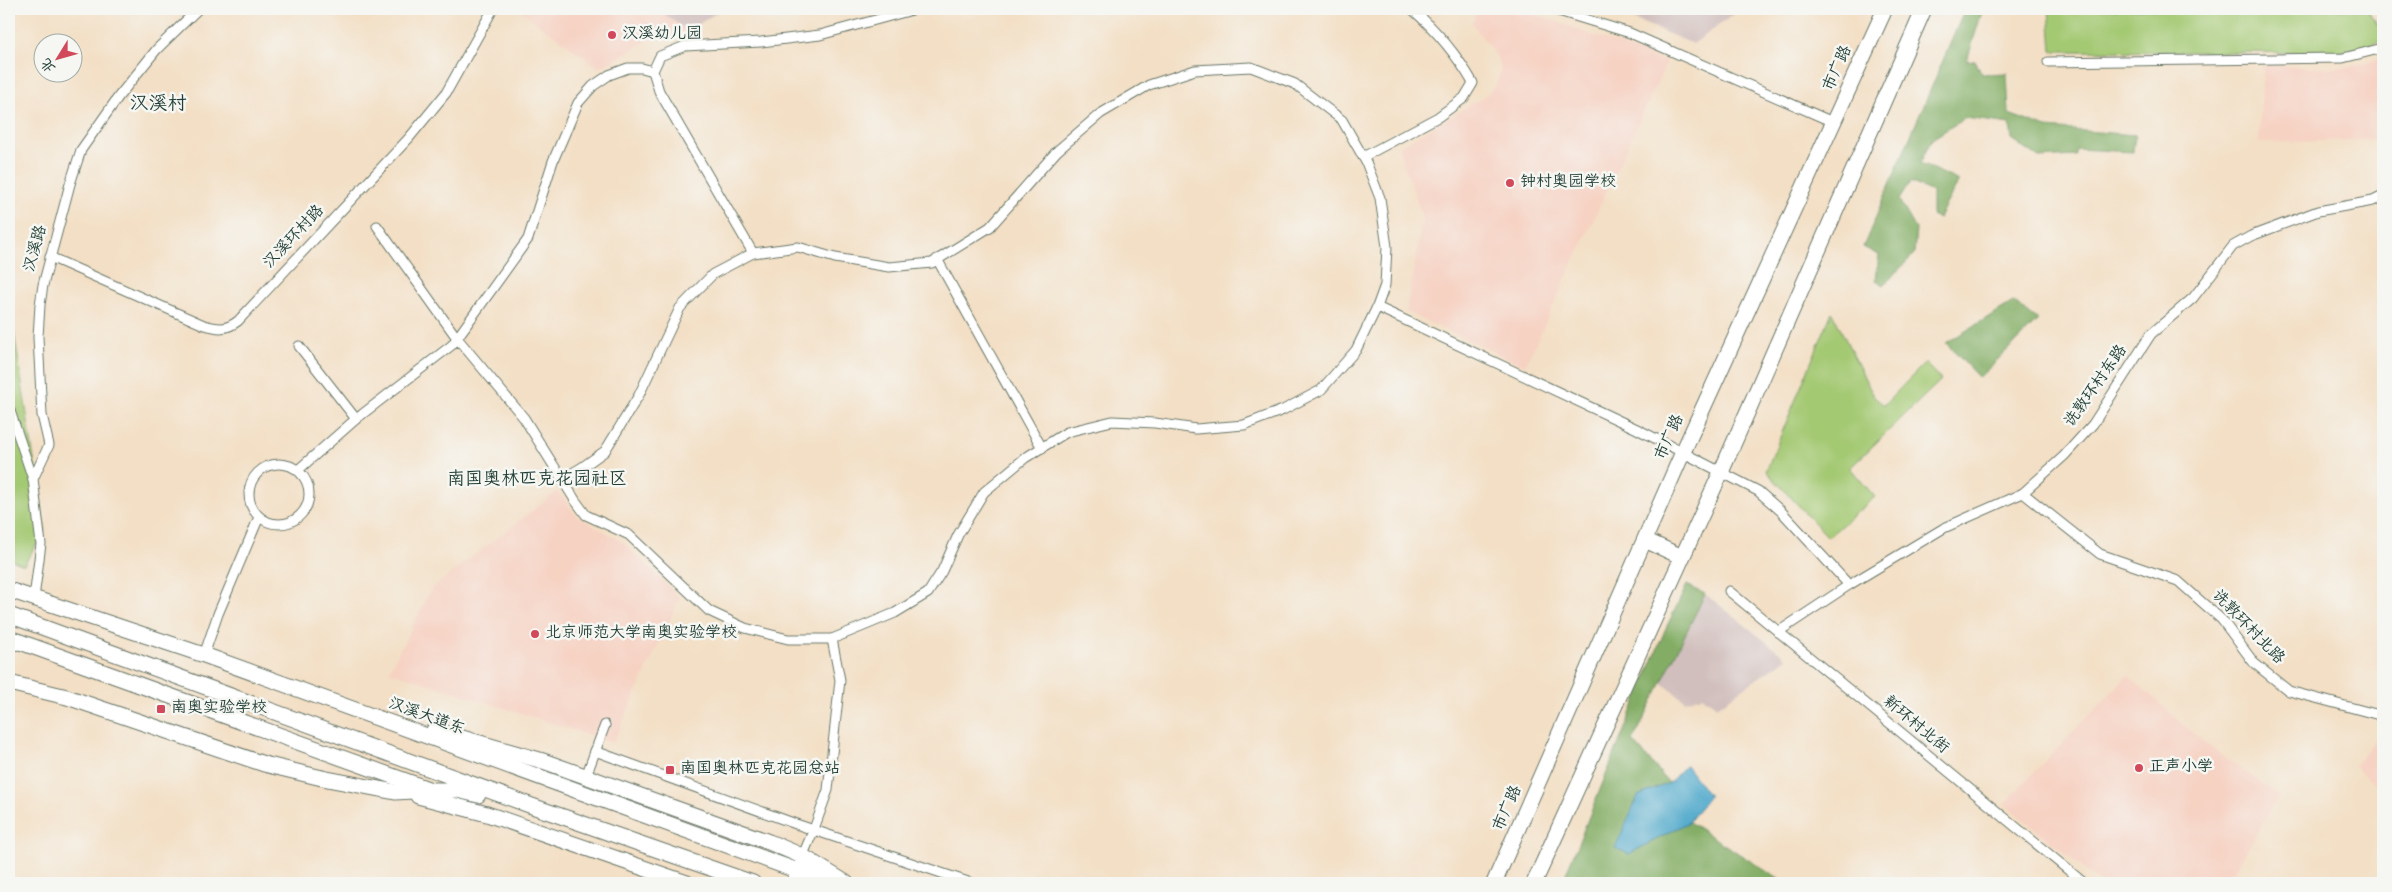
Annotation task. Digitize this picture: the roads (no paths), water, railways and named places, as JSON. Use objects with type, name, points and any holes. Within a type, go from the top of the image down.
[{"type":"main road","name":"市广路","points":[[1494,882],[1683,452],[1835,123],[1885,9]]},
{"type":"main road","points":[[1535,882],[1722,470],[1924,9]]},
{"type":"main road","points":[[1645,540],[1682,557]]},
{"type":"main road","points":[[9,584],[34,598]]},
{"type":"main road","name":"汉溪大道东","points":[[9,590],[204,654],[701,837],[794,878],[831,883]]},
{"type":"main road","points":[[9,615],[583,824],[753,883]]},
{"type":"main road","points":[[12,641],[431,790]]},
{"type":"main road","points":[[9,683],[67,697],[264,764],[487,814],[686,883]]},
{"type":"main road","points":[[369,716],[509,750],[586,776],[802,856],[846,883]]},
{"type":"main road","points":[[395,792],[457,790],[583,824]]},
{"type":"main road","points":[[692,861],[701,837]]},
{"type":"street","name":"汉溪路","points":[[33,479],[49,445],[42,415],[38,337],[41,298],[50,257],[81,150],[119,96],[143,67],[177,28],[198,9]]},
{"type":"street","name":"汉溪环村路","points":[[50,257],[204,325],[220,329],[229,328],[245,314],[415,130],[446,93],[493,9]]},
{"type":"street","points":[[752,253],[659,91],[653,71],[660,56],[685,46],[761,42],[820,36],[916,9]]},
{"type":"street","points":[[1363,157],[1438,117],[1464,98],[1473,83],[1462,64],[1434,30],[1412,9]]},
{"type":"street","points":[[1552,9],[1638,37],[1835,123]]},
{"type":"street","points":[[2048,62],[2343,58],[2383,48]]},
{"type":"street","points":[[376,226],[457,338],[524,418],[562,479],[586,515],[629,535],[709,611],[746,628],[788,640],[832,639],[895,613],[928,593],[942,571],[958,535],[984,492],[1025,458],[1067,432],[1112,421],[1155,423],[1196,429],[1244,425],[1283,410],[1321,390],[1356,350],[1377,307],[1385,285],[1387,247],[1380,198],[1363,157],[1342,120],[1295,84],[1251,67],[1195,70],[1149,85],[1100,114],[1057,151],[990,227],[932,263],[889,267],[836,258],[798,247],[752,253],[713,274],[680,308],[639,395],[605,451],[562,479]]},
{"type":"street","points":[[298,470],[356,419],[452,346],[528,239],[553,161],[578,103],[593,86],[609,75],[628,68],[642,68],[653,71]]},
{"type":"street","name":"诜敦环村东路","points":[[1778,632],[1849,585],[1944,528],[2023,493],[2064,456],[2093,424],[2151,334],[2193,298],[2233,246],[2251,236],[2318,211],[2372,201],[2383,196]]},
{"type":"street","points":[[937,260],[1042,448]]},
{"type":"street","points":[[1377,307],[1722,470],[1758,491],[1780,511],[1849,585]]},
{"type":"street","points":[[299,346],[356,419]]},
{"type":"street","points":[[9,408],[33,479],[41,544],[34,598]]},
{"type":"street","points":[[275,464],[298,470],[306,484],[308,494],[303,512],[296,519],[277,524],[259,517],[249,500],[249,490],[258,473],[275,464]]},
{"type":"street","name":"诜敦环村北路","points":[[2023,493],[2100,554],[2178,581],[2222,620],[2254,663],[2289,691],[2383,716]]},
{"type":"street","points":[[204,654],[218,614],[259,517]]},
{"type":"street","name":"新环村北街","points":[[1728,591],[2084,883]]},
{"type":"street","points":[[794,878],[828,790],[840,680],[832,639]]},
{"type":"street","points":[[586,776],[606,725]]},
{"type":"street","points":[[595,751],[971,883]]},
{"type":"water","points":[[1686,765],[1709,796],[1689,822],[1629,854],[1615,848],[1638,796],[1669,783]]},
{"type":"place","name":"汉溪幼儿园","points":[[612,35]]},
{"type":"place","name":"钟村奥园学校","points":[[1510,183]]},
{"type":"place","name":"北京师范大学南奥实验学校","points":[[535,634]]},
{"type":"place","name":"南奥实验学校","points":[[161,709]]},
{"type":"place","name":"正声小学","points":[[2139,768]]},
{"type":"place","name":"南国奥林匹克花园总站","points":[[670,770]]},
{"type":"district","name":"汉溪村","points":[[158,105]]},
{"type":"district","name":"南国奥林匹克花园社区","points":[[537,480]]}]
